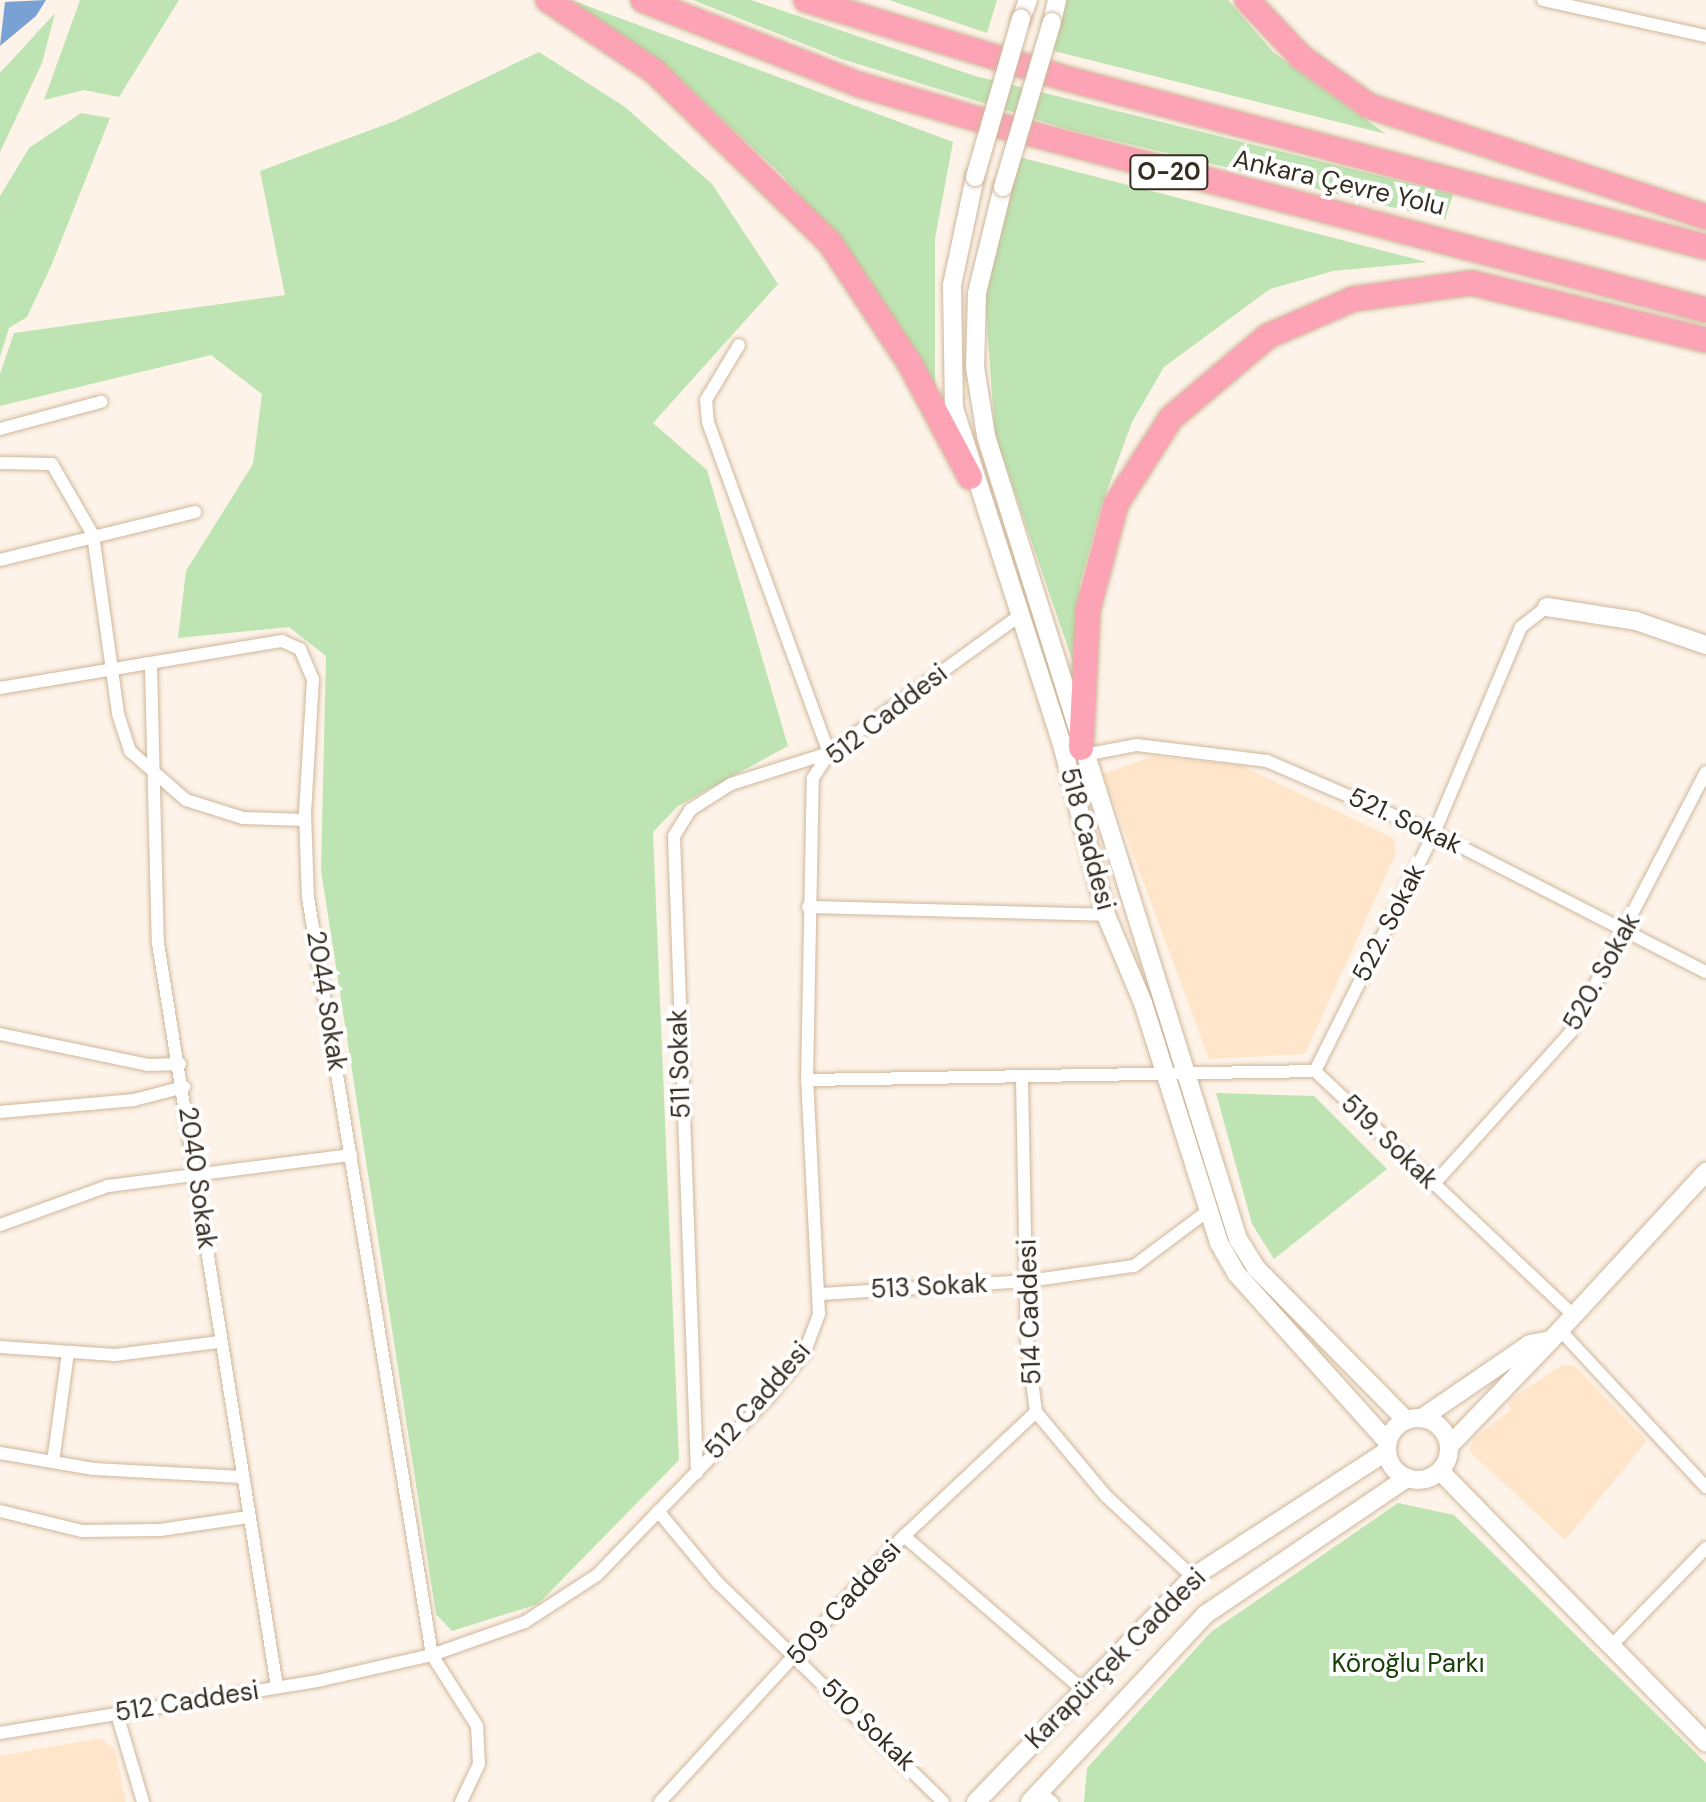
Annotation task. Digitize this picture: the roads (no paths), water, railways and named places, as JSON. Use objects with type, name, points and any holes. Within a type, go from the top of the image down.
[{"type":"highway","points":[[548,0],[654,71],[795,204],[872,302],[970,477]]},
{"type":"highway","name":"Ankara Çevre Yolu","points":[[643,0],[857,84],[990,123],[1706,310]]},
{"type":"highway","name":"Ankara Çevre Yolu","points":[[806,0],[1064,78],[1706,247]]},
{"type":"highway","points":[[1247,0],[1301,57],[1369,106],[1706,217]]},
{"type":"highway","points":[[1082,752],[1088,610],[1116,504],[1171,418],[1268,336],[1353,299],[1472,283],[1706,340]]},
{"type":"street","name":"518 Caddesi","points":[[1028,0],[975,177],[948,328],[954,408],[970,477],[1063,748],[1106,915],[1209,1210],[1236,1273],[1387,1446]]},
{"type":"street","name":"518 Caddesi","points":[[1057,0],[1003,187],[977,293],[979,402],[1082,752],[1245,1254],[1414,1419]]},
{"type":"street","points":[[1543,0],[1564,2],[1706,36]]},
{"type":"street","points":[[739,345],[706,400],[708,422],[829,753]]},
{"type":"street","points":[[0,427],[101,402]]},
{"type":"street","points":[[0,463],[52,464],[93,535],[112,673],[130,751],[186,800],[243,818],[305,820]]},
{"type":"street","points":[[0,560],[195,512]]},
{"type":"street","points":[[1547,607],[1636,621],[1706,645]]},
{"type":"street","name":"522. Sokak","points":[[1315,1071],[1434,833],[1521,627],[1547,607]]},
{"type":"street","name":"512 Caddesi","points":[[0,1733],[277,1687],[432,1655],[525,1622],[597,1575],[697,1473],[804,1354],[817,1332],[821,1294],[807,1080],[808,907],[813,778],[829,753],[1019,616]]},
{"type":"street","name":"2044 Sokak","points":[[0,688],[112,673],[282,641],[300,649],[313,679],[305,820],[308,897],[432,1655]]},
{"type":"street","name":"2040 Sokak","points":[[151,666],[158,943],[184,1087],[220,1342],[277,1687]]},
{"type":"street","name":"521. Sokak","points":[[1082,752],[1137,745],[1241,755],[1434,833],[1629,928],[1706,972]]},
{"type":"street","name":"511 Sokak","points":[[697,1473],[674,836],[690,810],[731,784],[829,753]]},
{"type":"street","name":"520. Sokak","points":[[1433,1185],[1570,1033],[1629,928],[1706,772]]},
{"type":"street","points":[[808,907],[1106,915]]},
{"type":"street","points":[[0,1034],[148,1065],[180,1064]]},
{"type":"street","points":[[807,1080],[1165,1078],[1315,1071]]},
{"type":"street","name":"519. Sokak","points":[[1315,1071],[1572,1314]]},
{"type":"street","name":"514 Caddesi","points":[[1022,1079],[1028,1281],[1036,1412],[1106,1496],[1193,1577]]},
{"type":"street","points":[[0,1112],[134,1100],[184,1087]]},
{"type":"street","points":[[0,1225],[108,1186],[195,1172],[351,1155]]},
{"type":"street","points":[[1440,1471],[1449,1446],[1706,1172]]},
{"type":"street","name":"513 Sokak","points":[[821,1294],[1028,1281],[1134,1266],[1209,1210]]},
{"type":"street","points":[[1440,1471],[1407,1478],[1387,1446],[1414,1419],[1530,1344],[1555,1335]]},
{"type":"street","points":[[1555,1335],[1706,1487]]},
{"type":"street","points":[[0,1347],[115,1355],[220,1342]]},
{"type":"street","points":[[53,1462],[68,1352]]},
{"type":"street","name":"509 Caddesi","points":[[660,1802],[904,1536],[1036,1412]]},
{"type":"street","points":[[1414,1419],[1440,1427],[1449,1446]]},
{"type":"street","name":"Karapürçek Caddesi","points":[[976,1802],[1081,1688],[1193,1577],[1387,1446]]},
{"type":"street","points":[[0,1453],[53,1462],[242,1477]]},
{"type":"street","points":[[1440,1471],[1706,1743]]},
{"type":"street","name":"Karapürçek Caddesi","points":[[1041,1799],[1206,1614],[1407,1478]]},
{"type":"street","points":[[0,1511],[82,1531],[160,1530],[248,1517]]},
{"type":"street","name":"510 Sokak","points":[[658,1511],[717,1582],[797,1656],[943,1802]]},
{"type":"street","points":[[904,1536],[1081,1688]]},
{"type":"street","points":[[1610,1647],[1706,1548]]},
{"type":"street","points":[[432,1655],[477,1726],[479,1764],[461,1802]]},
{"type":"street","points":[[117,1714],[143,1802]]},
{"type":"water","points":[[46,0],[36,16],[0,46],[5,2]]},
{"type":"park label","name":"Köroğlu Parkı","points":[[1408,1664]]}]
